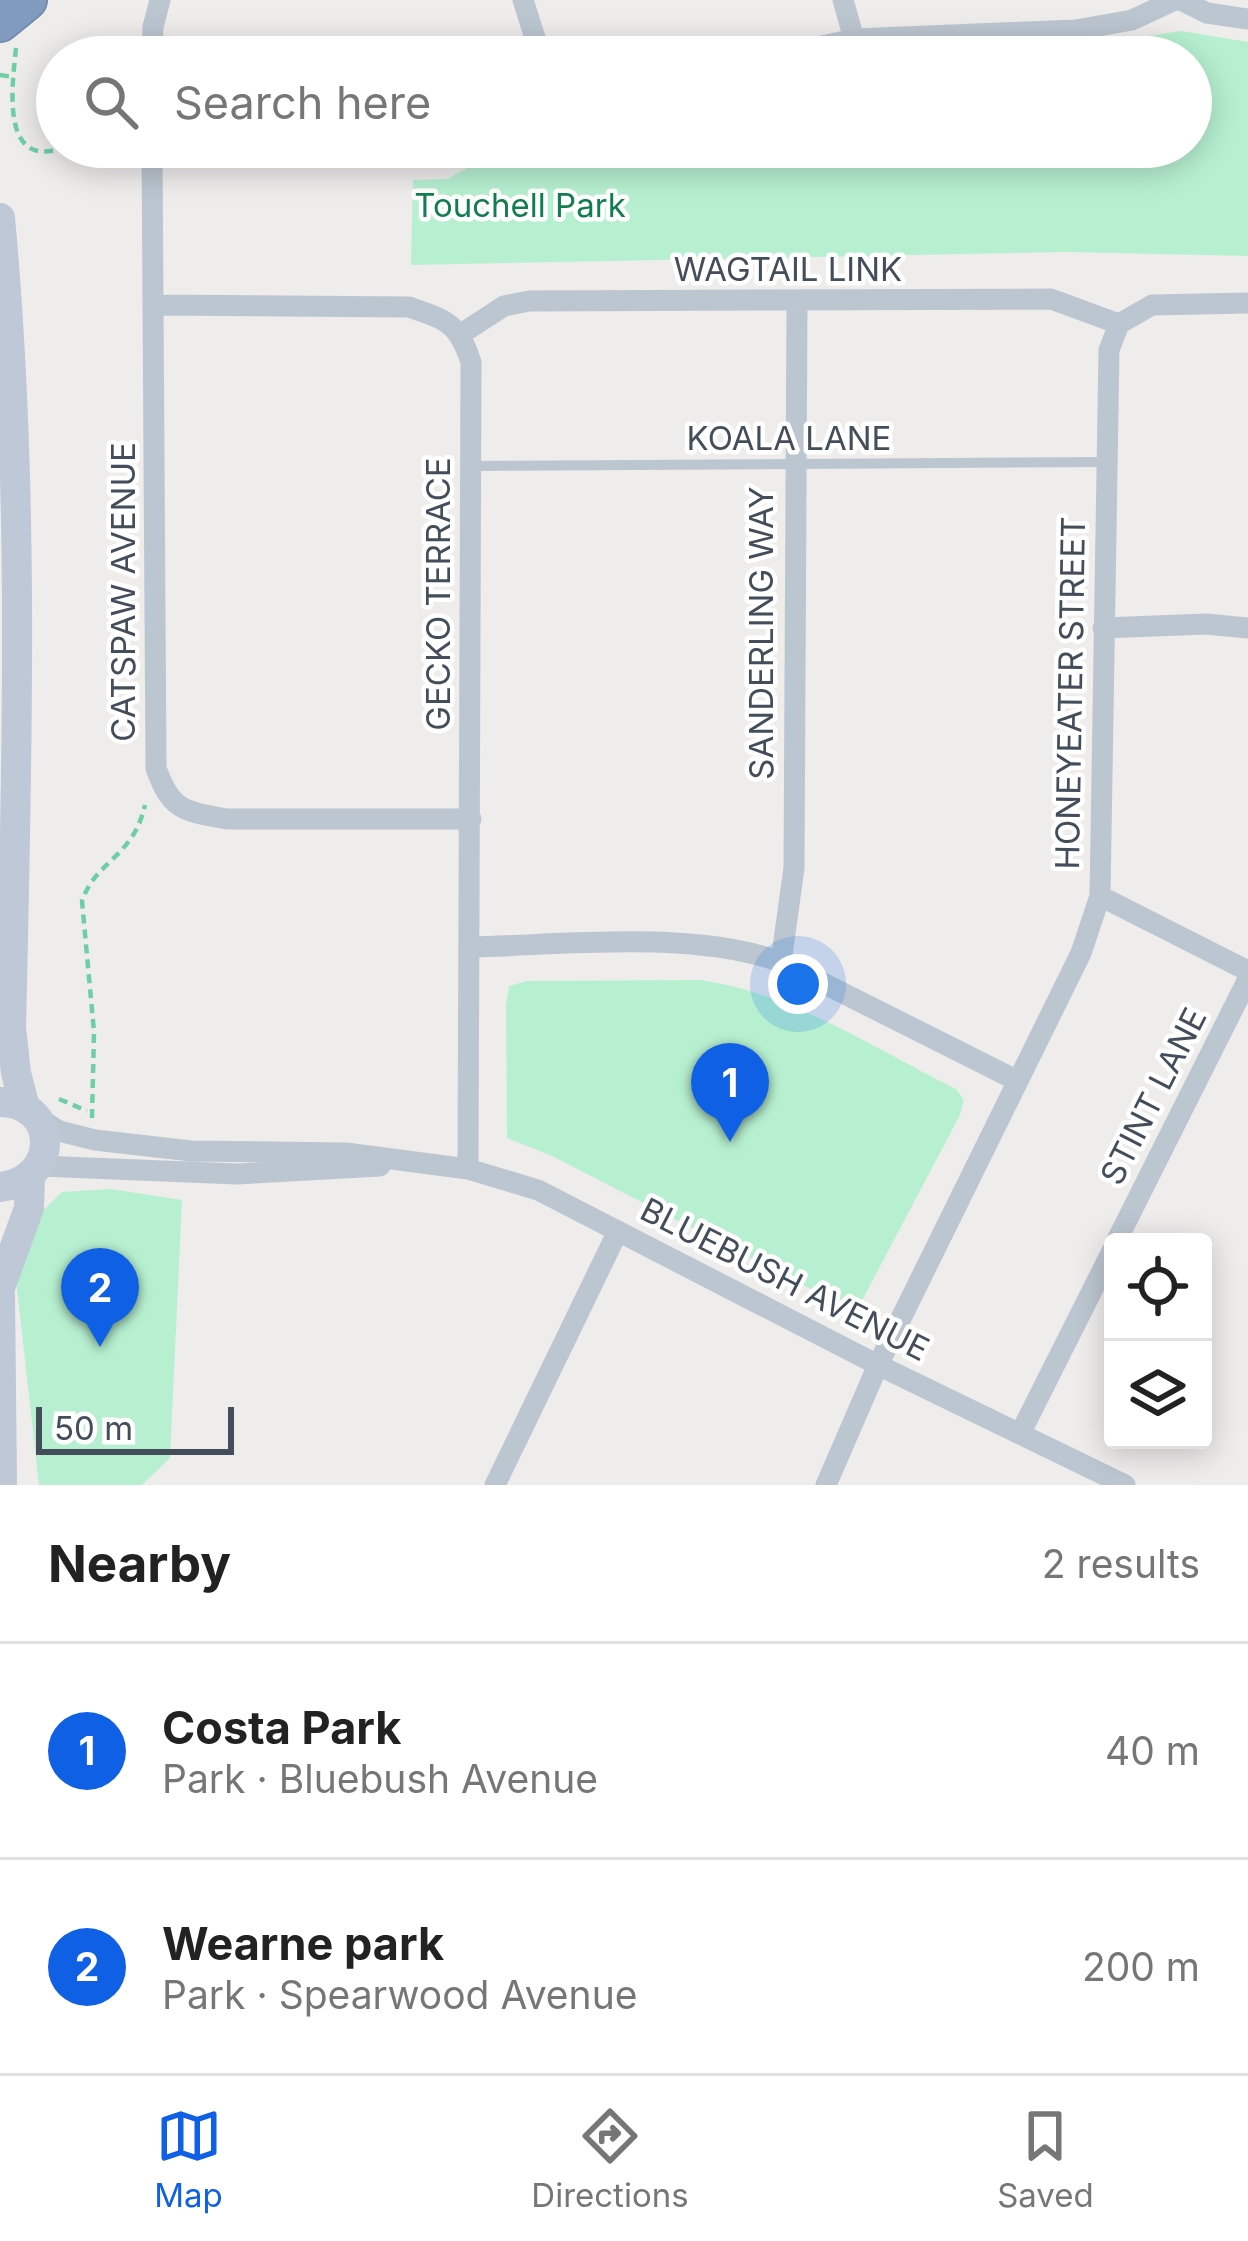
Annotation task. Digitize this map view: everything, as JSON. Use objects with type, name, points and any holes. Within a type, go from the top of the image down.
[{"type":"main road","points":[[0,218],[15,470],[18,717],[11,1028],[20,1108],[46,1145],[0,1292],[2,1485]]},
{"type":"main road","points":[[0,1187],[16,1185],[35,1172]]},
{"type":"street","points":[[153,36],[160,0]]},
{"type":"street","points":[[524,0],[535,36]]},
{"type":"street","points":[[843,0],[853,36]]},
{"type":"street","points":[[928,36],[1076,30],[1132,20],[1178,0],[1207,13],[1248,19]]},
{"type":"street","name":"CATSPAW AVENUE","points":[[152,168],[156,768],[166,797],[191,813],[227,819],[471,819]]},
{"type":"street","name":"WAGTAIL LINK","points":[[461,334],[504,306],[529,302],[1051,299],[1119,324]]},
{"type":"street","name":"SANDERLING WAY","points":[[781,962],[794,868],[796,303]]},
{"type":"street","points":[[1119,324],[1151,305],[1248,303]]},
{"type":"street","points":[[155,305],[410,307],[444,320],[461,334]]},
{"type":"street","name":"HONEYEATER STREET","points":[[826,1485],[878,1365],[1081,953],[1100,896],[1109,350],[1119,324]]},
{"type":"street","name":"GECKO TERRACE","points":[[461,334],[471,362],[468,1169]]},
{"type":"street","points":[[1103,628],[1206,624],[1248,628]]},
{"type":"street","points":[[1100,896],[1248,975]]},
{"type":"street","points":[[470,946],[702,944],[747,950],[781,962],[1018,1081]]},
{"type":"street","name":"STINT LANE","points":[[1121,1233],[1248,975]]},
{"type":"street","name":"BLUEBUSH AVENUE","points":[[20,1108],[59,1131],[95,1140],[191,1151],[346,1153],[468,1169],[538,1190],[878,1365],[1125,1485]]},
{"type":"street","name":"BLUEBUSH AVENUE","points":[[35,1172],[237,1174],[340,1171],[405,1162]]},
{"type":"street","points":[[495,1485],[618,1231]]},
{"type":"street","name":"STINT LANE","points":[[1022,1432],[1104,1267]]},
{"type":"lane","name":"KOALA LANE","points":[[471,466],[1107,462]]},
{"type":"path","points":[[0,75],[13,77],[14,135],[36,150]]},
{"type":"path","points":[[92,1114],[94,1032],[82,901],[87,886],[139,830],[146,805],[144,788]]},
{"type":"green space","name":"Touchell Park","points":[[1181,31],[1211,36],[1148,36]]},
{"type":"green space","name":"Touchell Park","points":[[1212,36],[1248,42],[1248,256],[1066,252],[411,265],[413,180],[447,179],[467,168],[1212,168]]},
{"type":"green space","points":[[700,980],[734,986],[799,1009],[956,1089],[964,1100],[858,1308],[842,1305],[552,1156],[507,1138],[509,986],[527,981]]},
{"type":"green space","points":[[111,1189],[182,1200],[170,1458],[142,1485],[39,1485],[16,1280],[34,1219],[62,1192]]},
{"type":"place","name":"Costa Park","points":[[730,1142]]},
{"type":"place","name":"Wearne park","points":[[100,1347]]}]
